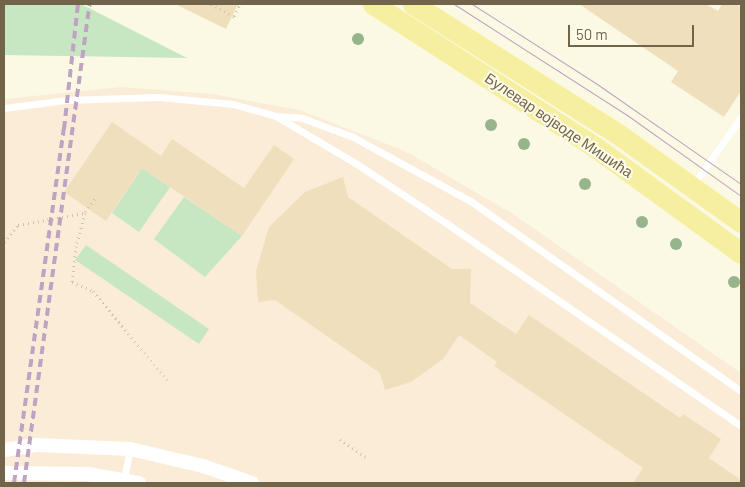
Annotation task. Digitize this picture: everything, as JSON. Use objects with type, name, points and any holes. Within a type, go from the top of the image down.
[{"type":"main road","name":"Булевар војводе Мишића","points":[[373,4],[594,147],[741,253]]},
{"type":"main road","name":"Булевар војводе Мишића","points":[[413,4],[692,185],[741,222]]},
{"type":"street","points":[[4,450],[36,444],[130,449],[203,466],[252,483]]},
{"type":"street","points":[[4,473],[88,474],[139,483]]},
{"type":"lane","points":[[4,108],[66,100],[159,97],[233,104],[276,116],[302,118],[353,137],[464,198],[585,279],[741,392]]},
{"type":"lane","points":[[276,116],[357,164],[446,223],[741,426]]},
{"type":"lane","points":[[692,185],[741,117]]},
{"type":"lane","points":[[124,479],[130,449]]},
{"type":"path","points":[[211,4],[234,16],[240,4]]},
{"type":"path","points":[[95,199],[85,213],[76,246],[72,282],[93,291],[168,381]]},
{"type":"path","points":[[4,242],[18,225],[85,213]]},
{"type":"path","points":[[340,438],[368,458]]},
{"type":"shaded area","points":[[121,87],[213,94],[299,110],[405,151],[513,214],[741,373],[741,483],[4,483],[4,99]]},
{"type":"green space","points":[[4,4],[81,4],[187,58],[4,55]]},
{"type":"green space","points":[[142,168],[170,187],[139,232],[112,213]]},
{"type":"green space","points":[[184,197],[242,236],[205,277],[154,239]]},
{"type":"green space","points":[[86,245],[209,329],[199,344],[75,260]]},
{"type":"building","points":[[175,4],[238,4],[226,29]]},
{"type":"building","points":[[579,4],[706,4],[718,11],[722,4],[736,4],[741,7],[741,91],[724,117],[671,82],[678,71]]},
{"type":"building","points":[[112,122],[161,156],[172,139],[244,188],[274,145],[294,159],[242,236],[142,168],[106,221],[64,192]]},
{"type":"building","points":[[343,177],[348,197],[452,269],[471,269],[470,303],[516,334],[529,315],[680,418],[683,414],[721,439],[709,458],[741,480],[741,483],[633,483],[643,468],[494,366],[497,362],[459,335],[443,359],[411,382],[385,390],[380,373],[275,300],[258,302],[256,271],[269,227],[305,192]]},
{"type":"tram line","points":[[454,4],[627,115],[741,196]]},
{"type":"tram line","points":[[472,4],[597,84],[741,184]]},
{"type":"railway","points":[[14,483],[64,129],[78,4]]},
{"type":"railway","points":[[24,483],[90,4]]}]
